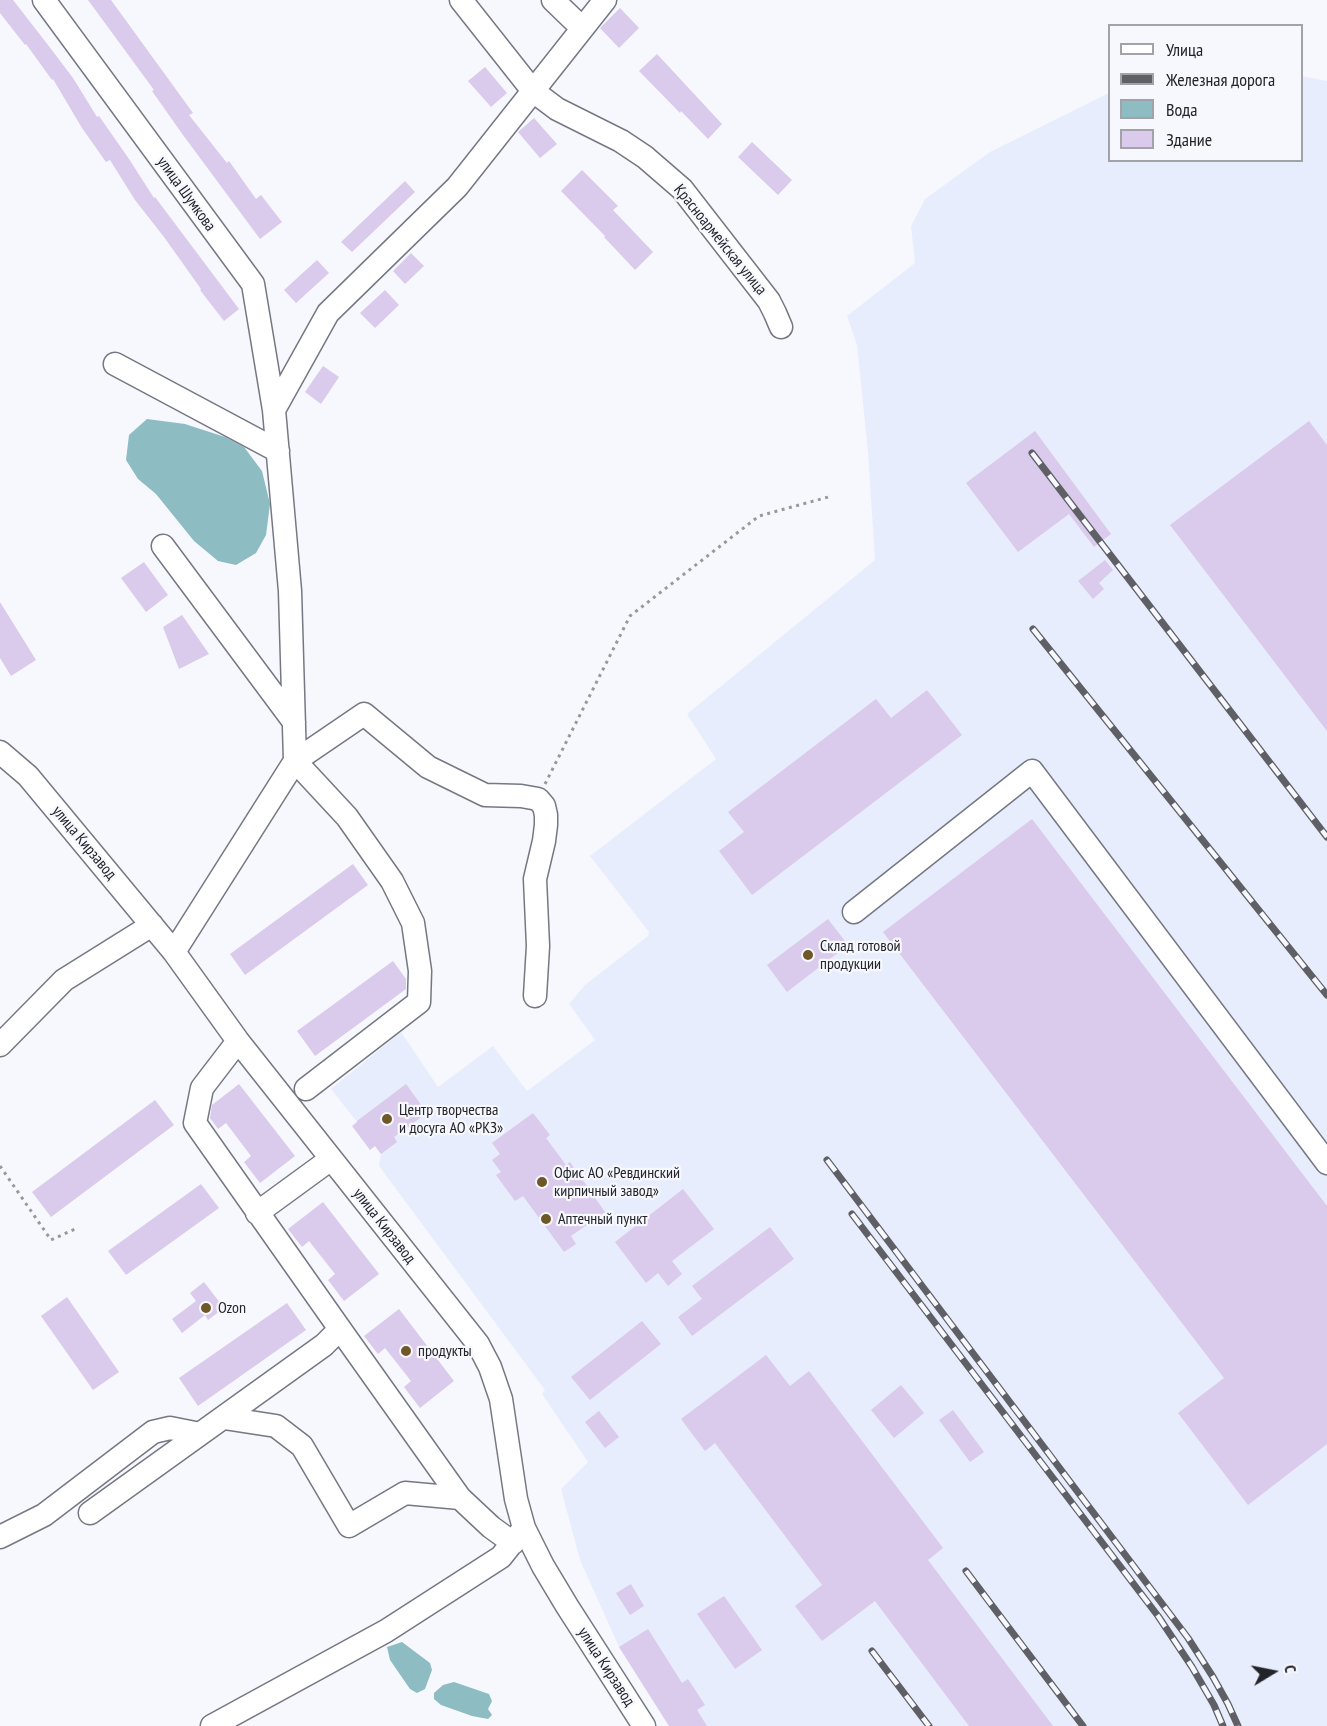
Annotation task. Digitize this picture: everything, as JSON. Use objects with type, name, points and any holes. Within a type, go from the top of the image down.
[{"type":"street","name":"улица Шумкова","points":[[44,0],[253,284],[274,410],[278,451],[290,591],[295,761]]},
{"type":"street","name":"Красноармейская улица","points":[[461,0],[533,92],[557,109],[621,141],[645,157],[682,189],[755,283],[776,313],[781,327]]},
{"type":"street","points":[[553,0],[582,28]]},
{"type":"street","points":[[274,410],[328,313],[457,187],[605,0]]},
{"type":"street","points":[[115,364],[278,451]]},
{"type":"street","points":[[164,546],[294,722]]},
{"type":"street","points":[[174,952],[295,761],[364,714],[428,767],[485,795],[521,796],[538,800],[543,806],[546,825],[535,879],[538,938],[535,996]]},
{"type":"street","name":"улица Кирзавод","points":[[0,752],[28,776],[174,952],[238,1041],[470,1332],[484,1355],[501,1399],[516,1498],[519,1535],[543,1566],[644,1726]]},
{"type":"street","points":[[295,761],[347,818],[392,881],[413,923],[420,970],[419,1002],[306,1089]]},
{"type":"street","points":[[854,912],[1032,771],[1327,1162]]},
{"type":"street","points":[[0,1045],[64,980],[152,925]]},
{"type":"street","points":[[212,1726],[386,1631],[501,1557],[519,1535],[491,1527],[460,1498],[257,1214],[195,1123],[202,1088],[238,1041]]},
{"type":"street","points":[[257,1214],[331,1159]]},
{"type":"street","points":[[90,1513],[324,1345],[340,1329]]},
{"type":"street","points":[[224,1418],[276,1426],[302,1446],[349,1527],[405,1493],[460,1498]]},
{"type":"street","points":[[0,1537],[44,1515],[153,1432],[170,1428],[200,1434]]},
{"type":"path","points":[[538,800],[630,616],[759,516],[832,496]]},
{"type":"path","points":[[0,1166],[51,1240],[75,1229]]},
{"type":"shaded area","points":[[1303,76],[1327,81],[1327,1726],[669,1726],[619,1647],[580,1560],[561,1489],[588,1462],[542,1394],[545,1390],[379,1166],[381,1154],[375,1146],[370,1150],[357,1122],[331,1089],[401,1032],[438,1087],[493,1046],[527,1091],[595,1040],[569,1004],[585,985],[648,936],[649,932],[590,856],[716,759],[687,714],[875,560],[868,452],[857,345],[847,316],[915,263],[911,226],[925,199],[990,152],[1108,93],[1108,162],[1303,162]]},
{"type":"water","points":[[147,419],[185,424],[225,437],[244,447],[262,471],[270,504],[266,535],[256,553],[236,565],[218,561],[194,541],[156,494],[138,479],[126,460],[129,435]]},
{"type":"water","points":[[402,1642],[430,1663],[432,1670],[425,1689],[417,1693],[410,1689],[390,1660],[387,1647]]},
{"type":"water","points":[[454,1682],[489,1694],[492,1701],[488,1709],[492,1715],[488,1719],[472,1716],[441,1705],[434,1699],[434,1693],[443,1685]]},
{"type":"building","points":[[0,0],[13,0],[48,45],[154,198],[239,309],[224,321],[135,200],[110,160],[106,162],[82,128],[53,79],[0,13]]},
{"type":"building","points":[[88,0],[111,0],[193,113],[189,115],[227,163],[229,161],[256,199],[261,195],[282,222],[260,239]]},
{"type":"building","points":[[620,8],[639,28],[619,48],[600,28]]},
{"type":"building","points":[[657,54],[722,124],[708,139],[639,71]]},
{"type":"building","points":[[485,67],[507,93],[491,107],[468,81]]},
{"type":"building","points":[[534,118],[557,144],[540,158],[518,132]]},
{"type":"building","points":[[752,142],[792,180],[778,195],[738,157]]},
{"type":"building","points":[[582,170],[618,206],[613,210],[653,252],[635,270],[561,191]]},
{"type":"building","points":[[405,181],[415,192],[352,252],[341,242]]},
{"type":"building","points":[[411,253],[424,266],[405,284],[393,271]]},
{"type":"building","points":[[317,260],[329,273],[296,303],[284,290]]},
{"type":"building","points":[[385,290],[399,305],[375,328],[360,313]]},
{"type":"building","points":[[323,366],[339,377],[321,404],[305,392]]},
{"type":"building","points":[[1309,421],[1327,445],[1327,731],[1170,525]]},
{"type":"building","points":[[1035,431],[1111,534],[1094,547],[1069,514],[1018,552],[966,483]]},
{"type":"building","points":[[1105,560],[1113,570],[1099,583],[1104,589],[1093,599],[1078,581]]},
{"type":"building","points":[[144,562],[168,595],[146,612],[121,578]]},
{"type":"building","points":[[0,602],[36,660],[11,676],[0,658]]},
{"type":"building","points":[[182,615],[209,654],[179,669],[163,627]]},
{"type":"building","points":[[927,690],[962,735],[752,895],[719,851],[744,832],[728,812],[876,699],[891,718]]},
{"type":"building","points":[[1032,819],[1327,1206],[1327,1444],[1248,1505],[1178,1413],[1224,1378],[883,932]]},
{"type":"building","points":[[353,864],[368,885],[245,975],[230,954]]},
{"type":"building","name":"Склад готовой продукции","points":[[828,919],[848,945],[787,992],[767,965]]},
{"type":"building","points":[[393,961],[406,979],[406,989],[315,1056],[297,1031]]},
{"type":"building","points":[[239,1084],[295,1156],[260,1183],[244,1162],[251,1156],[226,1123],[218,1129],[210,1118],[212,1105]]},
{"type":"building","name":"Центр творчества и досуга АО «РКЗ»","points":[[406,1084],[427,1113],[394,1137],[397,1142],[381,1154],[375,1146],[370,1150],[352,1126]]},
{"type":"building","points":[[155,1100],[174,1125],[51,1217],[32,1192]]},
{"type":"building","name":"Офис АО «Ревдинский кирпичный завод»","points":[[533,1113],[550,1135],[546,1138],[566,1165],[570,1162],[605,1212],[571,1236],[576,1244],[564,1252],[523,1196],[515,1201],[496,1175],[501,1172],[492,1160],[500,1154],[492,1143]]},
{"type":"building","points":[[201,1184],[219,1208],[126,1275],[108,1251]]},
{"type":"building","points":[[683,1189],[714,1229],[672,1261],[682,1274],[668,1286],[658,1273],[646,1283],[615,1242]]},
{"type":"building","points":[[323,1202],[379,1274],[344,1301],[328,1280],[335,1274],[309,1241],[302,1247],[288,1229]]},
{"type":"building","points":[[770,1227],[794,1259],[692,1336],[678,1317],[702,1299],[692,1286]]},
{"type":"building","points":[[204,1282],[224,1308],[208,1320],[205,1315],[182,1333],[172,1319],[196,1301],[190,1293]]},
{"type":"building","points":[[67,1297],[119,1372],[93,1390],[41,1316]]},
{"type":"building","points":[[287,1303],[306,1330],[198,1406],[179,1378]]},
{"type":"building","points":[[399,1309],[454,1381],[420,1408],[404,1387],[411,1381],[385,1348],[378,1354],[364,1336]]},
{"type":"building","points":[[642,1321],[661,1344],[590,1400],[571,1377]]},
{"type":"building","points":[[766,1355],[790,1386],[809,1371],[943,1548],[928,1560],[1053,1726],[969,1726],[875,1601],[822,1641],[795,1606],[822,1585],[715,1443],[705,1451],[681,1419]]},
{"type":"building","points":[[901,1385],[924,1413],[894,1438],[871,1410]]},
{"type":"building","points":[[953,1410],[984,1452],[970,1462],[939,1420]]},
{"type":"building","points":[[599,1411],[619,1437],[605,1448],[585,1422]]},
{"type":"building","points":[[631,1584],[644,1606],[630,1615],[616,1593]]},
{"type":"building","points":[[724,1596],[762,1650],[735,1669],[697,1614]]},
{"type":"building","points":[[648,1629],[682,1683],[688,1679],[705,1705],[697,1710],[707,1726],[669,1726],[619,1647]]},
{"type":"railway","points":[[1032,453],[1327,837]]},
{"type":"railway","points":[[1033,629],[1327,995]]},
{"type":"railway","points":[[827,1160],[1188,1638],[1213,1677],[1238,1726]]},
{"type":"railway","points":[[852,1214],[1158,1616],[1192,1667],[1214,1705],[1223,1726]]},
{"type":"railway","points":[[966,1571],[1083,1726]]},
{"type":"railway","points":[[872,1651],[929,1726]]},
{"type":"place","name":"Склад готовой продукции","points":[[808,955]]},
{"type":"place","name":"Центр творчества и досуга АО «РКЗ»","points":[[387,1119]]},
{"type":"place","name":"Офис АО «Ревдинский кирпичный завод»","points":[[542,1182]]},
{"type":"place","name":"Аптечный пункт","points":[[546,1219]]},
{"type":"place","name":"Ozon","points":[[206,1308]]},
{"type":"place","name":"продукты","points":[[406,1351]]}]
